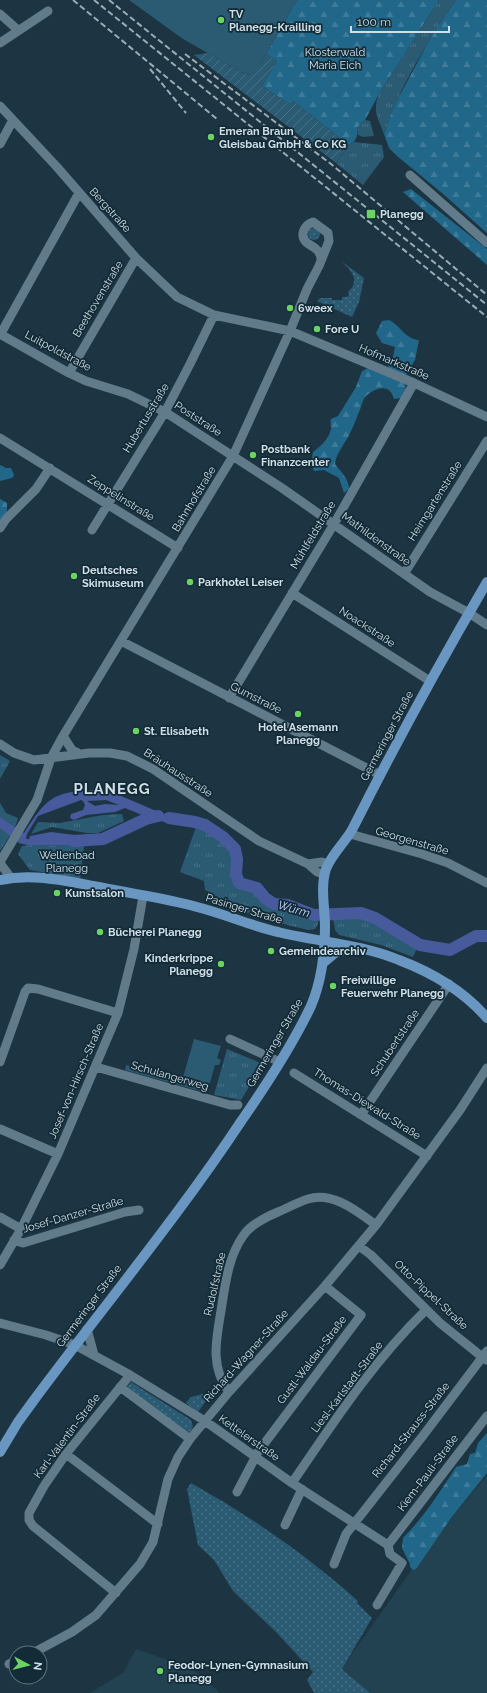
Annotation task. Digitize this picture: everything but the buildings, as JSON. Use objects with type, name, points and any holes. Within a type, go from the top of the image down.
[{"type":"main road","name":"Germeringer Straße","points":[[0,1452],[18,1422],[86,1329],[204,1176],[280,1062],[311,1005],[322,973],[325,923],[324,874],[328,864],[350,834],[430,681],[487,582]]},
{"type":"main road","name":"Pasinger Straße","points":[[0,880],[29,877],[54,879],[143,896],[197,907],[277,932],[352,947],[398,959],[432,974],[449,984],[470,1000],[487,1018]]},
{"type":"main road","points":[[323,963],[335,953],[352,947]]},
{"type":"street","points":[[0,43],[48,11]]},
{"type":"street","points":[[0,14],[18,30]]},
{"type":"street","name":"Bergstraße","points":[[0,106],[52,161],[136,258],[177,297],[214,315]]},
{"type":"street","points":[[0,144],[13,120]]},
{"type":"street","points":[[410,175],[487,242]]},
{"type":"street","points":[[0,334],[79,193]]},
{"type":"street","name":"Bahnhofstraße","points":[[0,862],[40,794],[51,758],[63,736],[234,456],[290,331],[321,260],[329,241],[328,234],[313,222],[308,224],[303,229],[303,235],[305,241],[317,249],[321,260]]},
{"type":"street","name":"Beethovenstraße","points":[[69,373],[136,258]]},
{"type":"street","name":"Hofmarkstraße","points":[[214,315],[290,331],[414,383],[487,417]]},
{"type":"street","name":"Hubertusstraße","points":[[92,530],[165,412],[214,315]]},
{"type":"street","name":"Luitpoldstraße","points":[[0,334],[69,373],[92,383],[128,394]]},
{"type":"street","name":"Mühlfeldstraße","points":[[229,698],[334,524],[414,383]]},
{"type":"street","name":"Poststraße","points":[[128,394],[165,412],[234,456]]},
{"type":"street","name":"Zeppelinstraße","points":[[0,438],[178,548]]},
{"type":"street","name":"Heimgartenstraße","points":[[404,574],[487,441]]},
{"type":"street","name":"Mathildenstraße","points":[[234,456],[430,592],[469,613],[487,625]]},
{"type":"street","points":[[0,528],[6,519],[36,489],[50,468]]},
{"type":"street","name":"Noackstraße","points":[[292,593],[430,681]]},
{"type":"street","name":"Gumstraße","points":[[121,641],[380,775]]},
{"type":"street","points":[[63,736],[72,750],[78,753]]},
{"type":"street","name":"Bräuhausstraße","points":[[0,744],[24,757],[42,760],[78,753],[110,753],[127,756],[153,769],[258,841],[308,864],[317,872],[324,874]]},
{"type":"street","name":"Georgenstraße","points":[[350,834],[422,854],[448,863],[487,883]]},
{"type":"street","points":[[0,862],[11,878]]},
{"type":"street","name":"Bräuhausstraße","points":[[308,864],[322,862],[328,864]]},
{"type":"street","name":"Josef-von-Hirsch-Straße","points":[[0,1266],[58,1154],[118,1013],[134,949],[143,896]]},
{"type":"street","name":"Schubertstraße","points":[[361,1115],[449,984]]},
{"type":"street","points":[[0,1062],[25,992],[28,988],[38,989],[118,1013]]},
{"type":"street","points":[[230,1039],[280,1062]]},
{"type":"street","name":"Schulangerweg","points":[[96,1067],[230,1105],[238,1105]]},
{"type":"street","name":"Richard-Wagner-Straße","points":[[48,1645],[72,1632],[96,1615],[140,1564],[153,1542],[168,1479],[178,1457],[190,1439],[229,1392],[325,1286],[376,1226],[428,1156],[487,1068]]},
{"type":"street","name":"Thomas-Diewald-Straße","points":[[294,1073],[428,1156]]},
{"type":"street","points":[[0,1129],[58,1154]]},
{"type":"street","name":"Rudolfstraße","points":[[229,1392],[219,1377],[216,1357],[217,1338],[230,1266],[243,1236],[254,1226],[268,1217],[309,1198],[326,1198],[339,1202],[376,1226]]},
{"type":"street","name":"Josef-Danzer-Straße","points":[[14,1240],[23,1243],[125,1212],[139,1210]]},
{"type":"street","points":[[0,1218],[20,1229]]},
{"type":"street","name":"Otto-Pippel-Straße","points":[[359,1246],[371,1255],[426,1310],[486,1356]]},
{"type":"street","name":"Gustl-Waldau-Straße","points":[[255,1456],[360,1315],[325,1286]]},
{"type":"street","name":"Liesl-Karlstadt-Straße","points":[[292,1482],[341,1412],[374,1369],[414,1321],[426,1310]]},
{"type":"street","name":"Kettelerstraße","points":[[0,1323],[46,1335],[75,1345],[130,1375],[205,1421],[302,1489],[388,1545]]},
{"type":"street","points":[[86,1329],[94,1355]]},
{"type":"street","name":"Richard-Strauss-Straße","points":[[334,1564],[346,1534],[354,1523],[486,1356]]},
{"type":"street","name":"Karl-Valentin-Straße","points":[[116,1593],[33,1526],[29,1520],[29,1513],[40,1493],[66,1454],[130,1375]]},
{"type":"street","points":[[120,1387],[190,1439]]},
{"type":"street","name":"Kiem-Pauli-Straße","points":[[388,1545],[487,1416]]},
{"type":"street","points":[[66,1454],[158,1524]]},
{"type":"street","points":[[237,1492],[255,1456]]},
{"type":"street","points":[[285,1525],[302,1489]]},
{"type":"street","points":[[377,1605],[402,1564],[390,1554],[388,1545]]},
{"type":"shaded area","points":[[93,790],[111,793],[153,810],[185,820],[171,823],[163,822],[125,808],[115,812],[86,815],[74,820],[70,818],[71,814],[83,810],[85,805],[81,800],[38,816],[27,834],[26,839],[29,839],[30,836],[51,832],[91,837],[89,846],[27,845],[19,843],[0,828],[0,817],[24,833],[38,812],[51,800],[68,793]],"holes":[[[106,800],[119,805],[105,804],[95,806],[87,801]]]},
{"type":"shaded area","points":[[487,1475],[487,1693],[369,1693],[342,1668],[430,1544]]},
{"type":"shaded area","name":"Feodor-Lynen-Gymnasium Planegg","points":[[136,1649],[193,1669],[220,1693],[90,1693],[123,1673]]},
{"type":"green space","name":"TV Planegg-Krailling","points":[[129,0],[297,0],[266,54],[251,75],[241,72],[183,39]]},
{"type":"green space","name":"Klosterwald Maria Eich","points":[[297,0],[439,0],[379,94],[365,120],[357,128],[357,136],[355,140],[349,145],[293,101],[289,104],[262,86],[277,61],[266,54]]},
{"type":"green space","points":[[439,0],[456,0],[415,65],[390,116],[384,134],[376,109],[379,94]]},
{"type":"green space","points":[[456,0],[487,0],[487,233],[397,156],[389,148],[384,134],[392,110],[432,35]]},
{"type":"green space","points":[[208,53],[241,72],[250,75],[266,54],[277,61],[262,86],[289,104],[293,101],[349,145],[336,163],[194,55]]},
{"type":"green space","points":[[365,120],[370,121],[374,136],[363,137],[358,135],[357,128]]},
{"type":"green space","points":[[354,142],[382,145],[384,157],[363,185],[336,163],[349,145]]},
{"type":"green space","points":[[411,189],[487,249],[487,265],[403,192]]},
{"type":"green space","points":[[314,228],[318,230],[320,234],[318,238],[314,240],[310,238],[308,234],[310,230]]},
{"type":"green space","points":[[341,261],[364,278],[359,302],[352,317],[317,301],[320,298],[342,300],[342,297],[347,297],[349,295],[348,292],[352,288],[354,279],[351,272]]},
{"type":"green space","points":[[389,320],[410,338],[419,340],[415,360],[406,375],[389,370],[388,364],[393,357],[395,347],[382,343],[376,333],[382,321]]},
{"type":"green space","points":[[368,368],[406,383],[405,392],[401,398],[394,399],[389,390],[381,388],[373,391],[365,397],[349,435],[339,451],[335,464],[349,485],[349,489],[344,493],[339,478],[324,470],[314,471],[312,464],[313,452],[327,439],[331,429],[331,419],[338,416],[356,387],[362,371]]},
{"type":"green space","points":[[0,465],[6,468],[11,468],[14,475],[12,478],[0,481]]},
{"type":"green space","points":[[0,499],[7,503],[7,515],[0,522]]},
{"type":"green space","points":[[0,755],[10,761],[0,779]]},
{"type":"green space","points":[[0,803],[6,813],[18,818],[15,828],[0,851]]},
{"type":"green space","name":"Wellenbad Planegg","points":[[122,814],[124,821],[98,833],[87,833],[52,827],[31,834],[38,822],[60,823],[103,815]]},
{"type":"green space","points":[[196,827],[218,839],[229,848],[234,858],[233,874],[236,885],[255,891],[262,901],[274,907],[287,909],[318,918],[318,924],[315,929],[308,930],[267,920],[214,901],[215,895],[205,890],[204,881],[180,872]]},
{"type":"green space","name":"Wellenbad Planegg","points":[[22,846],[84,846],[80,879],[30,870],[18,854]]},
{"type":"green space","points":[[363,917],[417,948],[413,957],[381,945],[339,935],[335,930],[333,918]]},
{"type":"green space","points":[[144,928],[154,930],[151,938],[143,937]]},
{"type":"green space","points":[[194,1039],[221,1046],[217,1058],[221,1060],[219,1065],[215,1065],[207,1093],[125,1070],[126,1065],[182,1081]]},
{"type":"green space","points":[[227,1049],[263,1064],[241,1100],[214,1095]]},
{"type":"green space","points":[[131,1382],[191,1420],[193,1427],[189,1433],[126,1388]]},
{"type":"green space","points":[[203,1394],[205,1399],[208,1398],[198,1412],[186,1403],[191,1397]]},
{"type":"green space","points":[[487,1433],[487,1473],[451,1518],[416,1569],[413,1570],[410,1567],[402,1548],[403,1538],[425,1513],[456,1467],[467,1464],[470,1454],[475,1453],[478,1443]]},
{"type":"green space","points":[[191,1483],[257,1523],[319,1568],[358,1601],[357,1603],[372,1618],[342,1669],[370,1693],[314,1693],[307,1680],[313,1672],[276,1632],[233,1591],[214,1560],[198,1545],[187,1489]]},
{"type":"waterway","name":"Würm","points":[[74,841],[103,839],[146,819],[158,816]]},
{"type":"waterway","name":"Würm","points":[[169,818],[205,825],[223,837],[235,849],[237,859],[236,874],[239,883],[257,888],[265,898],[274,904],[288,905],[314,915],[361,913],[375,918],[420,945],[450,950],[476,936],[487,936]]},
{"type":"railway","points":[[73,0],[217,119]]},
{"type":"railway","points":[[94,0],[487,317]]},
{"type":"railway","points":[[109,0],[487,305]]},
{"type":"railway","points":[[185,54],[331,164],[487,295]]},
{"type":"railway","points":[[150,69],[186,113]]},
{"type":"place","name":"TV Planegg-Krailling","points":[[221,20]]},
{"type":"place","name":"Emeran Braun Gleisbau GmbH & Co KG","points":[[211,137]]},
{"type":"place","name":"Planegg","points":[[371,214]]},
{"type":"place","name":"6weex","points":[[290,308]]},
{"type":"place","name":"Fore U","points":[[317,329]]},
{"type":"place","name":"Postbank Finanzcenter","points":[[253,455]]},
{"type":"place","name":"Deutsches Skimuseum","points":[[74,576]]},
{"type":"place","name":"Parkhotel Leiser","points":[[190,582]]},
{"type":"place","name":"Hotel Asemann Planegg","points":[[298,714]]},
{"type":"place","name":"St. Elisabeth","points":[[136,731]]},
{"type":"place","name":"Kunstsalon","points":[[57,893]]},
{"type":"place","name":"Bücherei Planegg","points":[[100,932]]},
{"type":"place","name":"Gemeindearchiv","points":[[271,951]]},
{"type":"place","name":"Kinderkrippe Planegg","points":[[221,964]]},
{"type":"place","name":"Freiwillige Feuerwehr Planegg","points":[[333,986]]},
{"type":"place","name":"Feodor-Lynen-Gymnasium Planegg","points":[[160,1671]]},
{"type":"district","name":"PLANEGG","points":[[112,789]]}]
